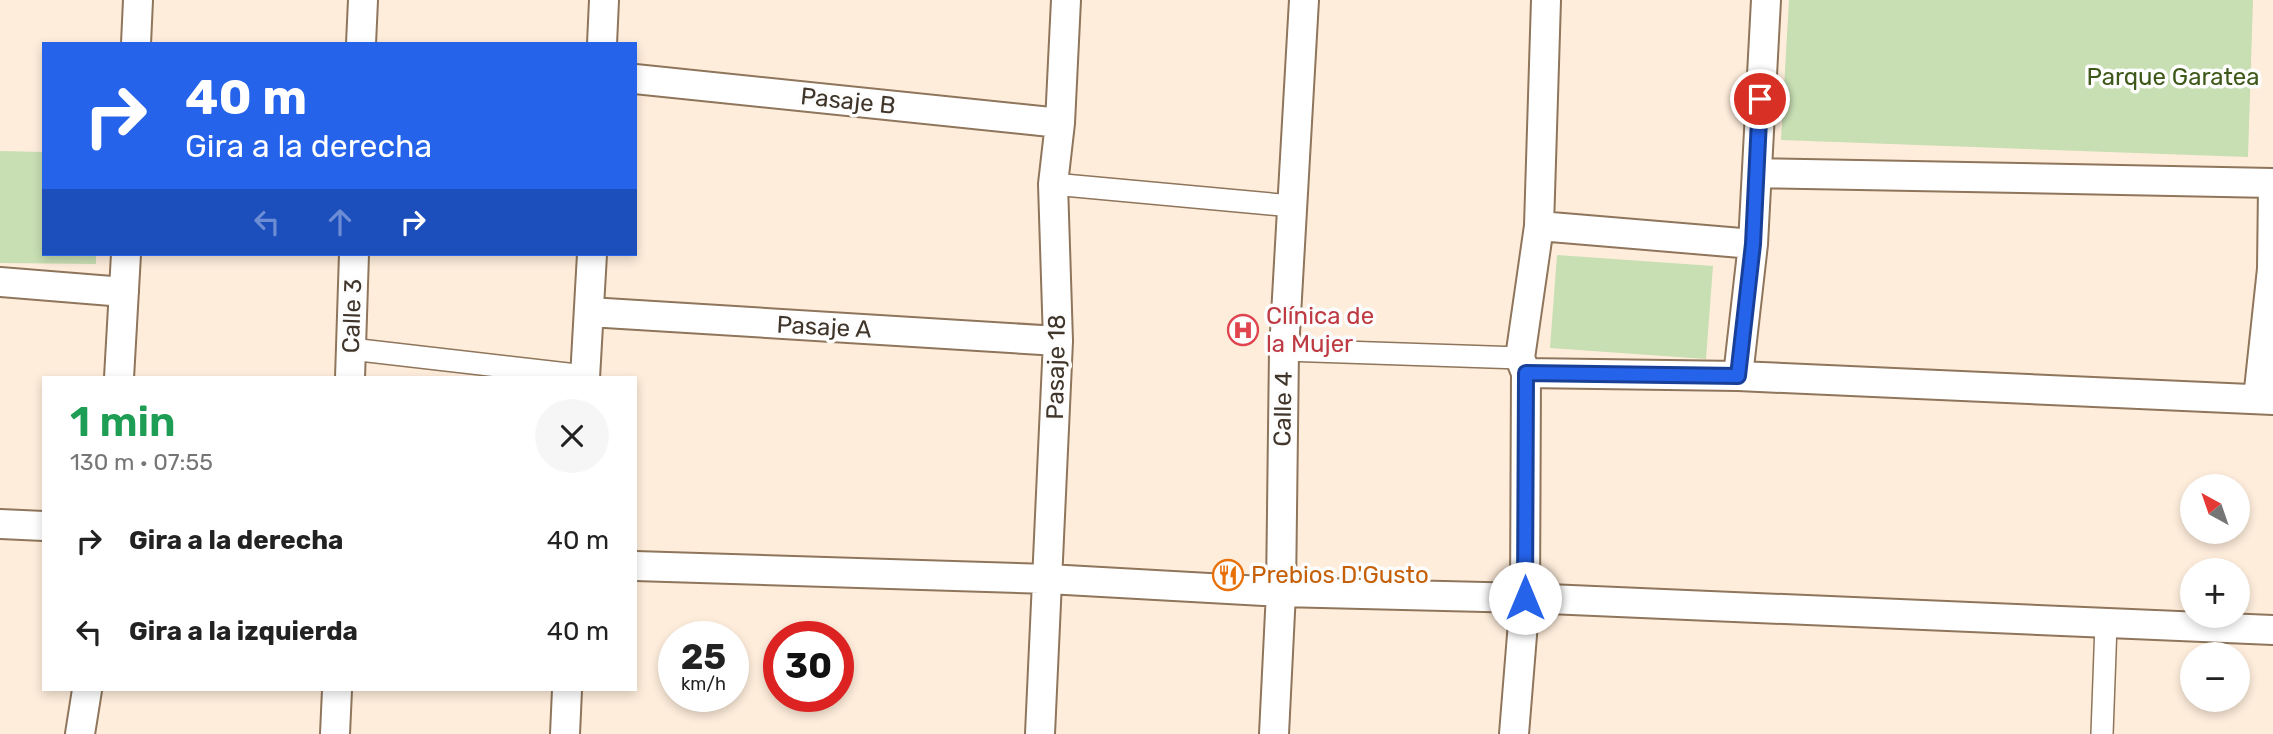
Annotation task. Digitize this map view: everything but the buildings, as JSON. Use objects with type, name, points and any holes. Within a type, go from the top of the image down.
[{"type":"street","points":[[136,42],[138,0]]},
{"type":"street","points":[[361,42],[363,0]]},
{"type":"street","points":[[602,42],[604,0]]},
{"type":"street","name":"Pasaje 18","points":[[1040,734],[1058,341],[1053,184],[1060,123],[1066,0]]},
{"type":"street","name":"Calle 4","points":[[1274,734],[1281,592],[1284,350],[1304,0]]},
{"type":"street","points":[[1514,734],[1525,598],[1523,365],[1539,226],[1546,0]]},
{"type":"street","points":[[1738,376],[1753,244],[1766,0]]},
{"type":"street","name":"Pasaje B","points":[[637,79],[1060,123]]},
{"type":"street","points":[[1284,350],[1738,376],[2266,400],[2273,185],[1756,173]]},
{"type":"street","points":[[1053,184],[1292,206]]},
{"type":"street","points":[[1539,226],[1753,244]]},
{"type":"street","points":[[119,376],[126,256]]},
{"type":"street","name":"Calle 3","points":[[350,376],[354,256]]},
{"type":"street","points":[[585,376],[592,256]]},
{"type":"street","points":[[0,282],[124,292]]},
{"type":"street","name":"Pasaje A","points":[[589,312],[1058,341]]},
{"type":"street","points":[[351,349],[577,376]]},
{"type":"street","points":[[0,524],[42,526]]},
{"type":"street","points":[[637,566],[1048,579],[1281,592],[1525,598],[2273,630]]},
{"type":"street","points":[[2102,734],[2106,624]]},
{"type":"street","points":[[80,734],[86,691]]},
{"type":"street","points":[[335,734],[337,691]]},
{"type":"street","points":[[565,734],[567,691]]},
{"type":"green space","name":"Parque Garatea","points":[[1789,0],[2253,0],[2248,157],[1781,140]]},
{"type":"green space","points":[[0,151],[42,152],[42,256],[96,256],[96,264],[0,263]]},
{"type":"green space","points":[[1557,255],[1713,266],[1706,359],[1550,348]]},
{"type":"place","name":"Clínica de la Mujer","points":[[1243,330]]},
{"type":"place","name":"Prebios D'Gusto","points":[[1228,575]]},
{"type":"route","points":[[1525,598],[1526,373],[1738,376],[1753,244],[1760,99]]}]
